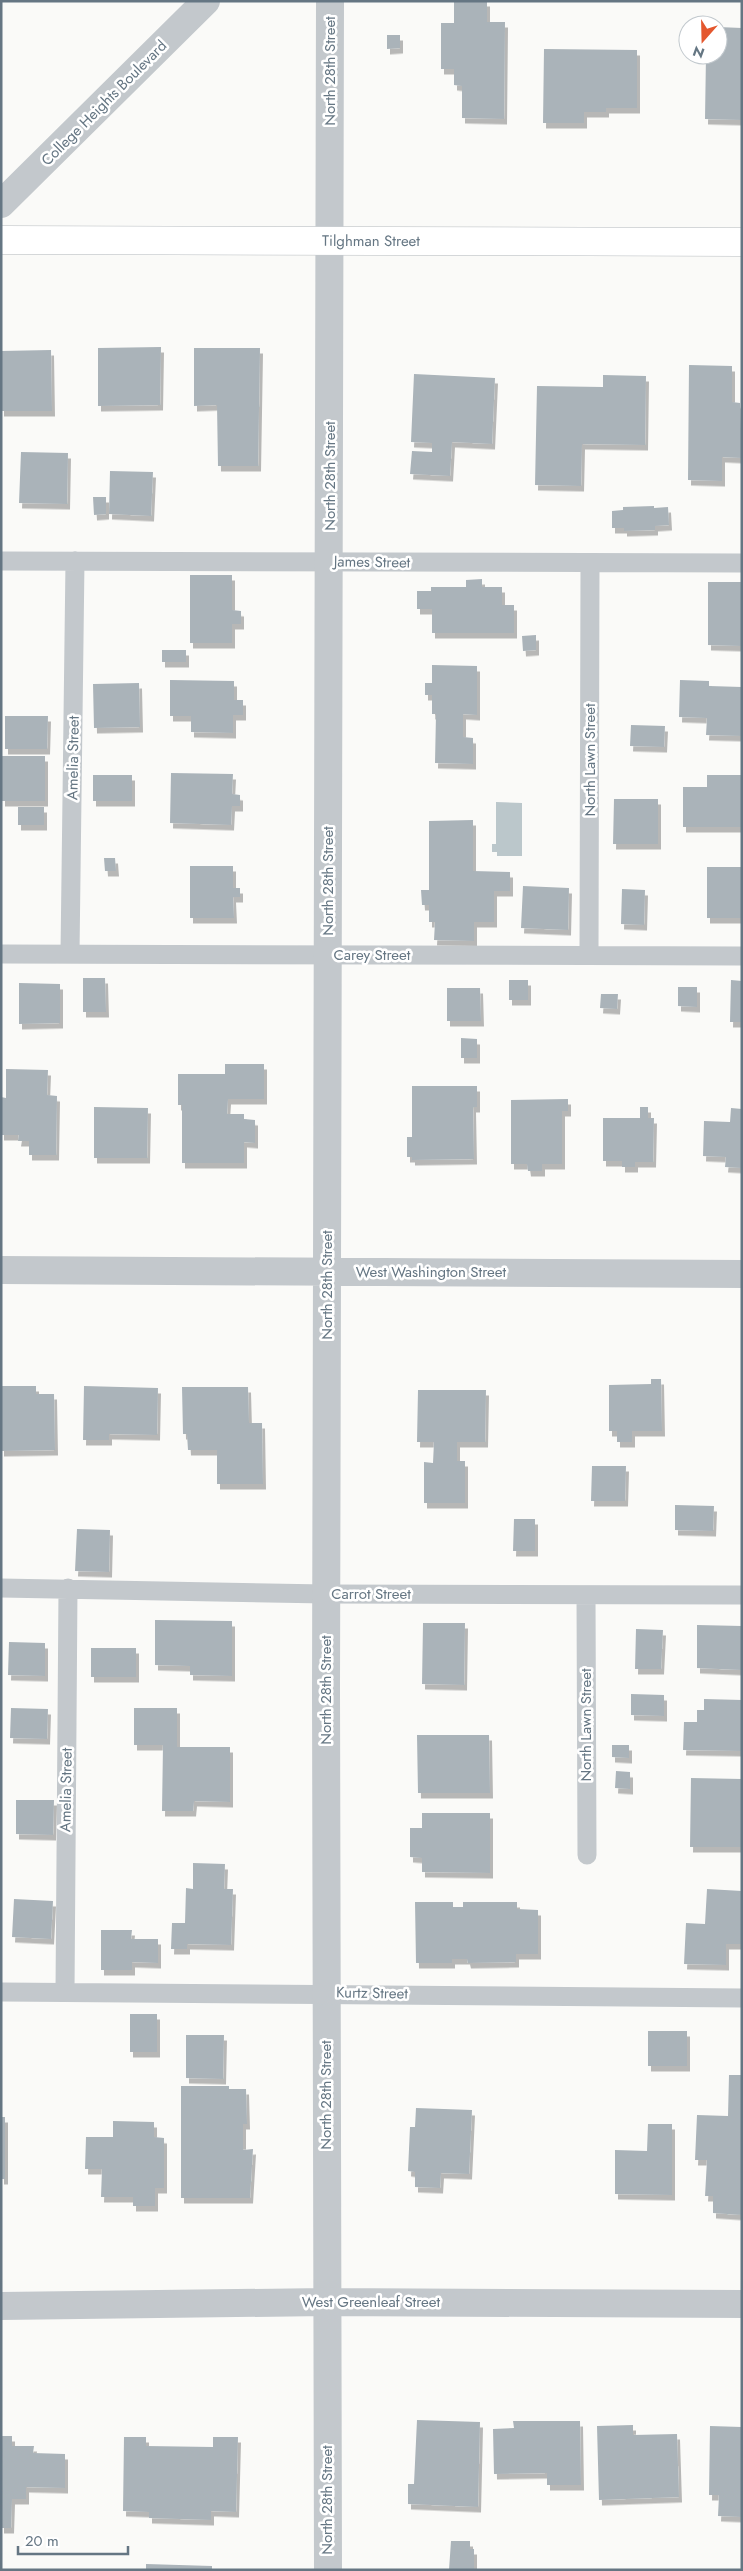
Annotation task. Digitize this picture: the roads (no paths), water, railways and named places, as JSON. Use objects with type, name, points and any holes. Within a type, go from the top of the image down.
[{"type":"main road","name":"Tilghman Street","points":[[1,240],[742,242]]},
{"type":"street","name":"College Heights Boulevard","points":[[1,204],[206,1]]},
{"type":"street","name":"North 28th Street","points":[[328,2570],[326,1594],[330,1]]},
{"type":"street","name":"West Washington Street","points":[[1,1270],[742,1274]]},
{"type":"street","name":"West Greenleaf Street","points":[[1,2306],[326,2302],[742,2304]]},
{"type":"lane","name":"James Street","points":[[1,561],[742,564]]},
{"type":"lane","name":"Amelia Street","points":[[70,954],[75,561]]},
{"type":"lane","name":"North Lawn Street","points":[[589,955],[590,564]]},
{"type":"lane","name":"Carey Street","points":[[1,954],[742,956]]},
{"type":"lane","name":"Carrot Street","points":[[1,1588],[326,1594],[742,1595]]},
{"type":"lane","name":"Amelia Street","points":[[65,1992],[68,1588]]},
{"type":"lane","name":"North Lawn Street","points":[[586,1595],[587,1855]]},
{"type":"lane","name":"Kurtz Street","points":[[1,1992],[326,1993],[742,1998]]}]
